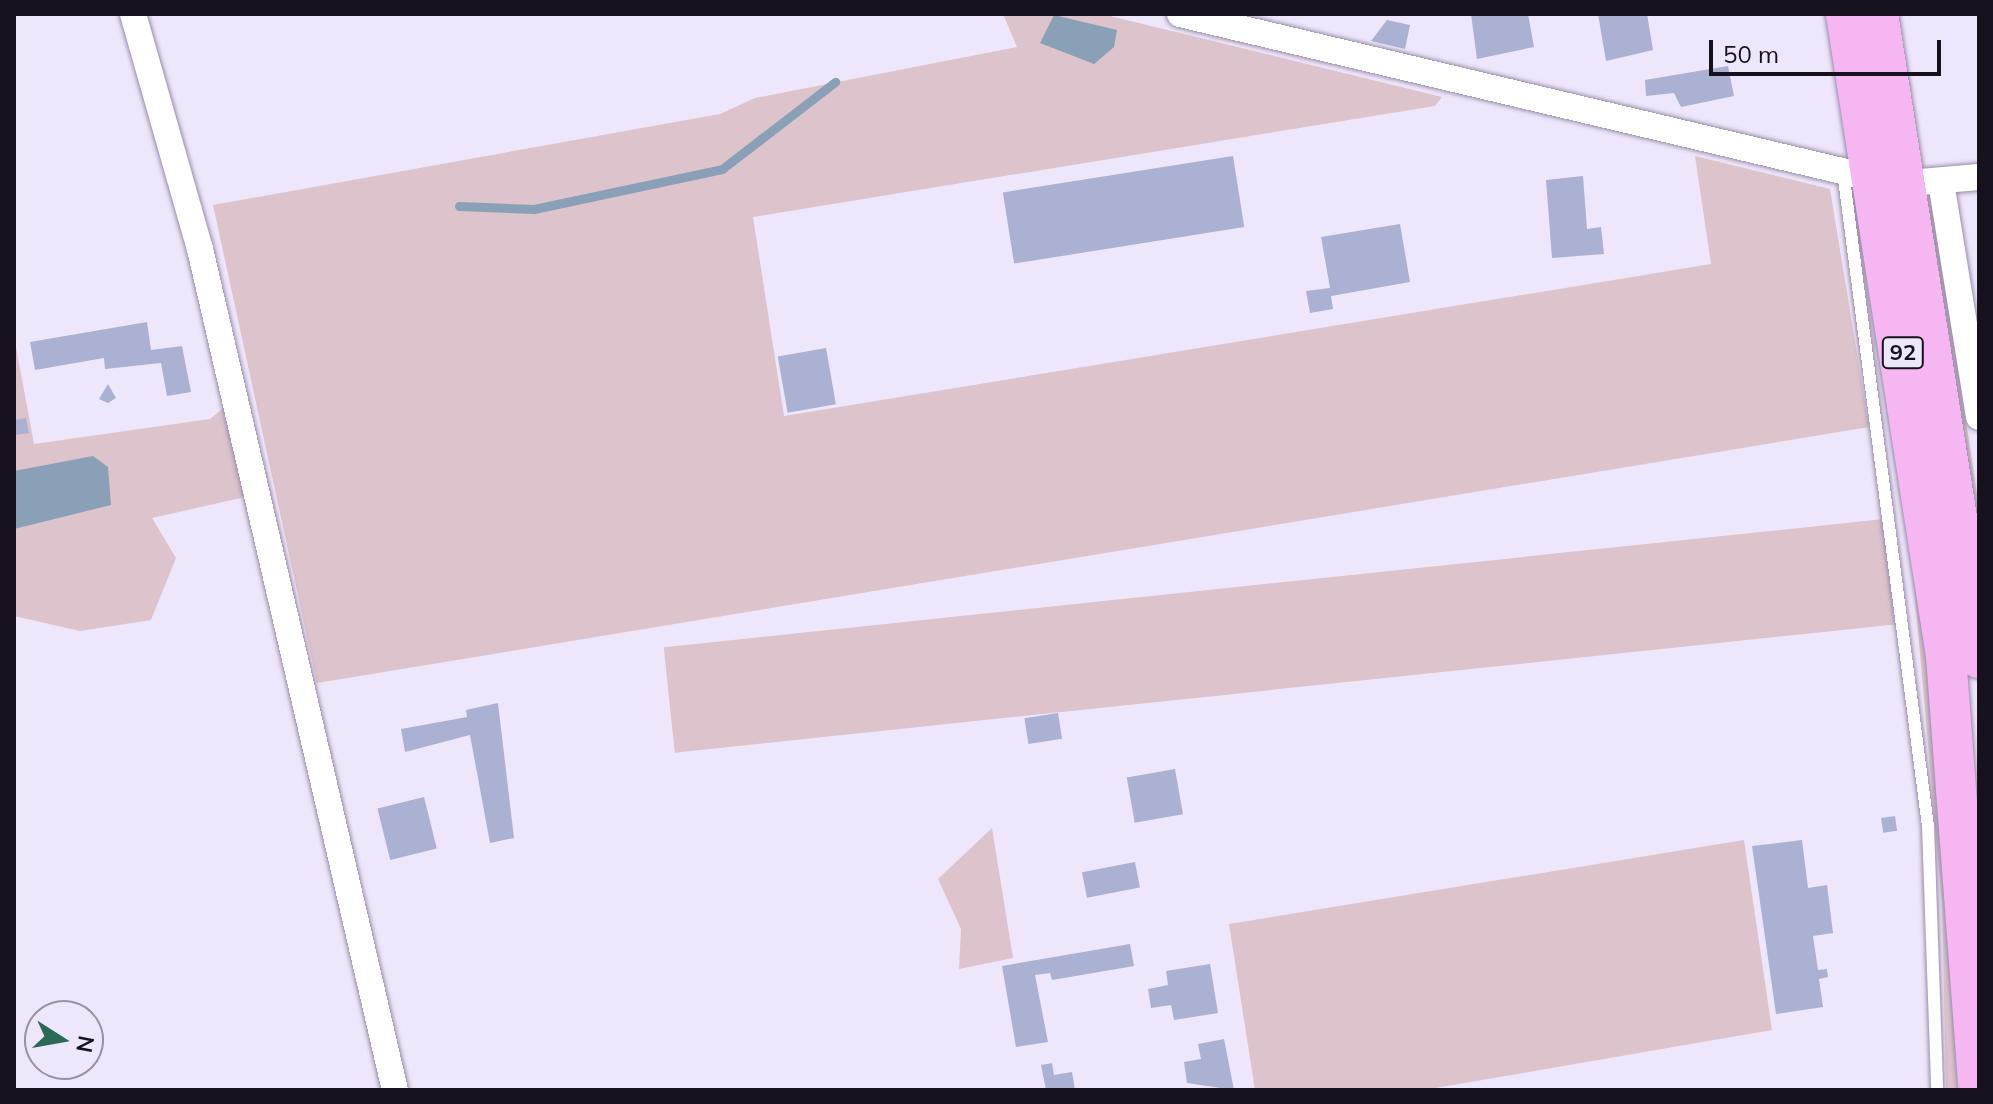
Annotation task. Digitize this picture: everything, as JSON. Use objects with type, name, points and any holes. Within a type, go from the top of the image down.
[{"type":"main road","name":"92","points":[[1846,14],[1891,178],[1979,658]]},
{"type":"main road","name":"92","points":[[1878,14],[1891,178],[1946,656],[1979,1090]]},
{"type":"street","points":[[133,14],[200,249],[395,1090]]},
{"type":"street","points":[[1180,14],[1891,178],[1979,177]]},
{"type":"street","points":[[1891,178],[1979,417]]},
{"type":"lane","points":[[1891,178],[1928,826],[1937,1090]]},
{"type":"shaded area","points":[[1003,14],[1102,14],[1442,97],[1435,106],[753,217],[784,416],[1711,264],[1695,156],[1830,189],[1869,427],[317,683],[213,205],[720,114],[755,98],[1017,47]]},
{"type":"shaded area","points":[[1934,210],[1979,507],[1979,586],[1927,211]]},
{"type":"shaded area","points":[[14,336],[34,444],[210,419],[226,406],[245,497],[152,518],[176,558],[151,620],[80,631],[14,616]]},
{"type":"shaded area","points":[[1884,519],[1895,624],[675,753],[664,647]]},
{"type":"shaded area","points":[[1911,551],[1919,552],[1951,902],[1957,1090],[1946,1090],[1942,904]]},
{"type":"shaded area","points":[[992,828],[1013,958],[959,969],[961,929],[938,879]]},
{"type":"shaded area","points":[[1744,840],[1772,1030],[1424,1090],[1255,1090],[1229,924]]},
{"type":"water","points":[[1054,15],[1117,30],[1114,47],[1094,64],[1040,43]]},
{"type":"water","points":[[93,456],[108,467],[111,505],[14,529],[14,471]]},
{"type":"building","points":[[1471,14],[1528,14],[1534,47],[1477,59]]},
{"type":"building","points":[[1598,14],[1647,14],[1653,50],[1606,61]]},
{"type":"building","points":[[1387,20],[1410,25],[1405,49],[1371,41]]},
{"type":"building","points":[[1728,66],[1734,96],[1681,107],[1674,93],[1646,96],[1645,80]]},
{"type":"building","points":[[1233,156],[1244,227],[1014,264],[1003,192]]},
{"type":"building","points":[[1583,176],[1587,229],[1601,227],[1604,254],[1552,258],[1546,180]]},
{"type":"building","points":[[1400,224],[1410,282],[1331,296],[1333,309],[1310,313],[1306,291],[1330,288],[1321,237]]},
{"type":"building","points":[[147,322],[151,350],[182,346],[191,392],[167,396],[161,363],[105,369],[104,358],[35,370],[30,342]]},
{"type":"building","points":[[826,348],[836,404],[788,413],[778,357]]},
{"type":"building","points":[[108,384],[116,398],[108,403],[99,399]]},
{"type":"building","points":[[26,418],[29,433],[15,435],[14,420]]},
{"type":"building","points":[[498,703],[514,838],[490,843],[470,735],[405,752],[401,729],[467,717],[466,710]]},
{"type":"building","points":[[1058,713],[1062,739],[1028,744],[1024,718]]},
{"type":"building","points":[[1175,769],[1183,814],[1135,823],[1127,778]]},
{"type":"building","points":[[424,797],[437,848],[390,860],[377,809]]},
{"type":"building","points":[[1895,816],[1897,831],[1883,833],[1881,818]]},
{"type":"building","points":[[1802,840],[1808,888],[1827,885],[1833,933],[1813,936],[1818,970],[1827,969],[1828,977],[1819,979],[1823,1007],[1776,1014],[1752,846]]},
{"type":"building","points":[[1135,862],[1140,888],[1087,898],[1082,872]]},
{"type":"building","points":[[1130,944],[1134,966],[1052,980],[1050,973],[1035,975],[1048,1042],[1016,1047],[1002,966]]},
{"type":"building","points":[[1210,964],[1218,1013],[1174,1020],[1171,1005],[1151,1008],[1148,989],[1168,985],[1166,971]]},
{"type":"building","points":[[1224,1039],[1234,1090],[1187,1083],[1184,1062],[1201,1059],[1198,1044]]},
{"type":"building","points":[[1052,1063],[1054,1075],[1072,1072],[1075,1090],[1046,1090],[1041,1065]]},
{"type":"waterway","points":[[459,206],[534,209],[722,169],[835,82]]}]
